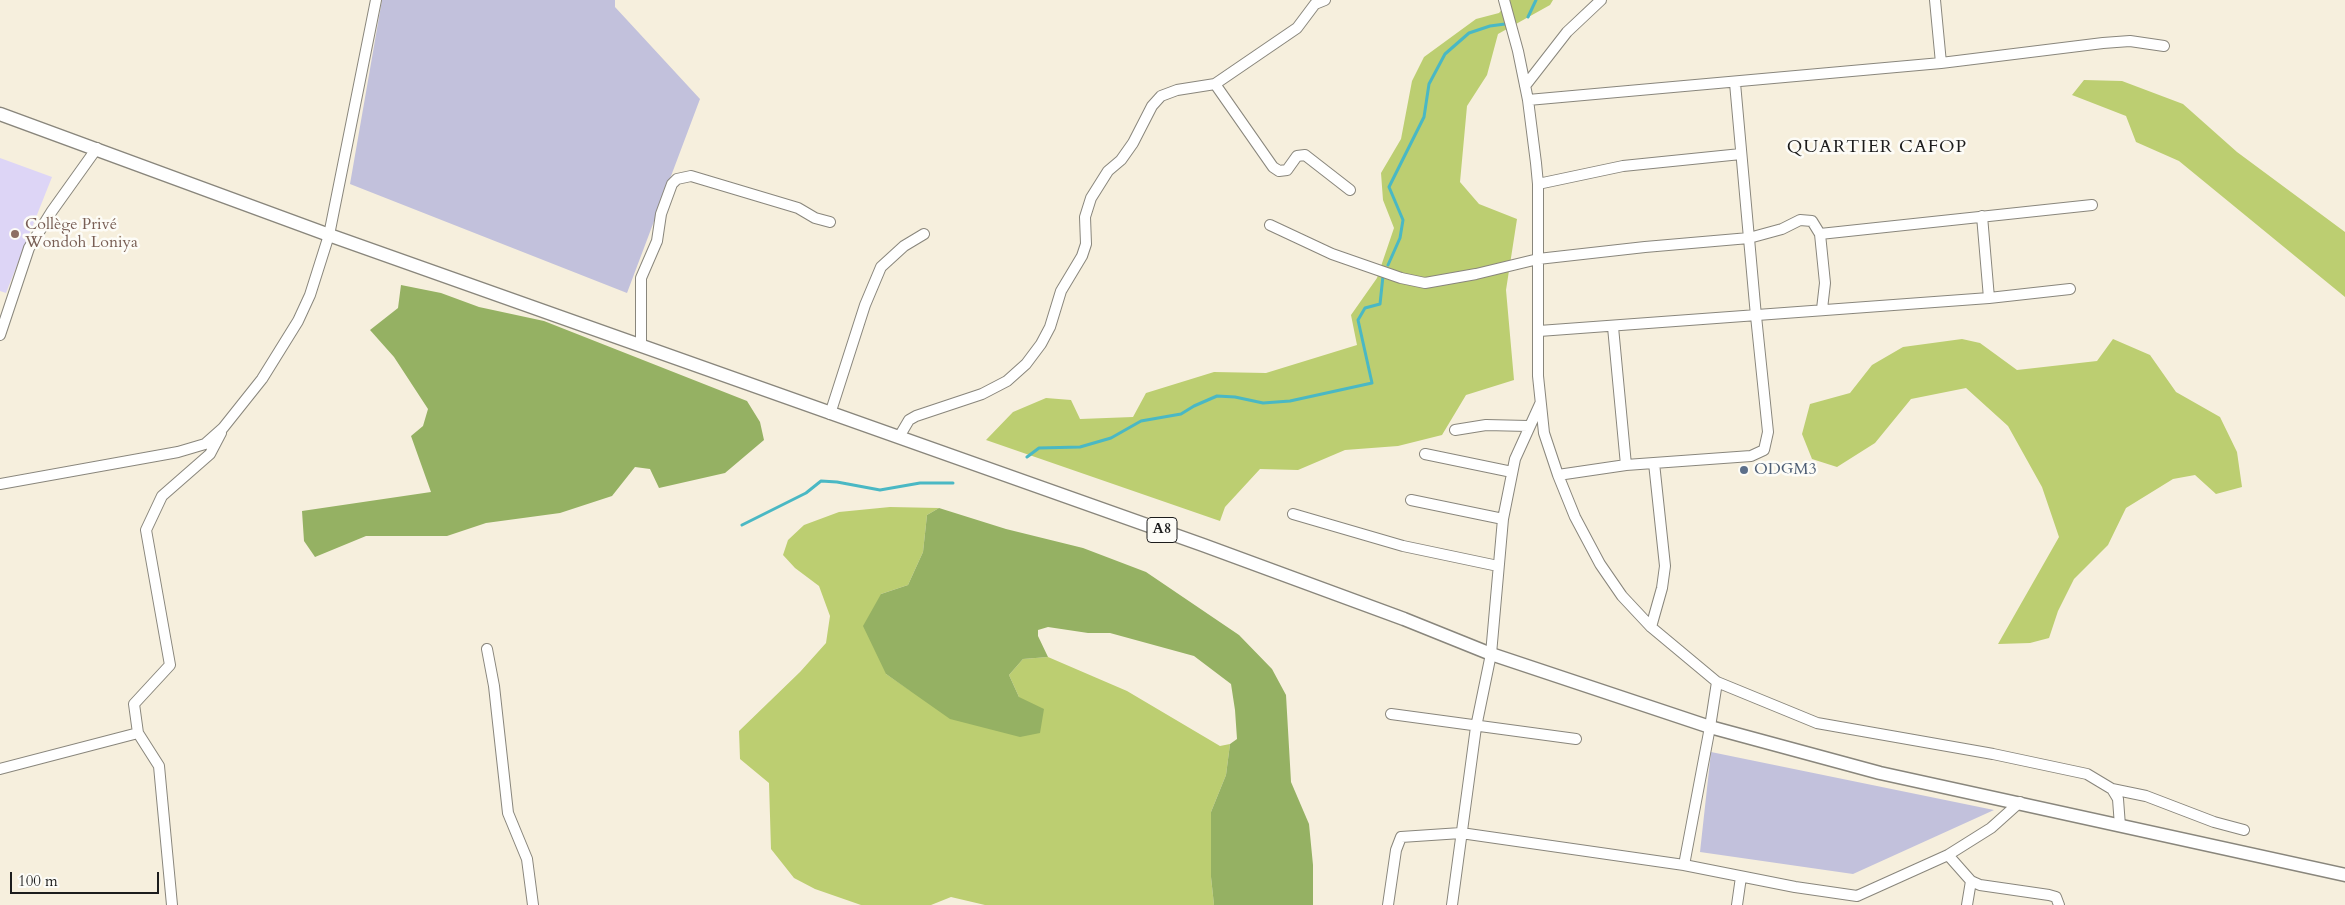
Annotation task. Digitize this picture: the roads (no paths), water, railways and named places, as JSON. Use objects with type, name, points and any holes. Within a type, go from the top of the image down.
[{"type":"main road","name":"A8","points":[[0,114],[97,148],[329,235],[1296,578],[1490,654],[1710,727],[1880,773],[2020,802],[2120,826],[2345,875]]},
{"type":"street","points":[[0,484],[178,452],[205,444],[223,428],[262,379],[298,321],[310,295],[329,235],[376,0]]},
{"type":"street","points":[[899,437],[909,420],[982,394],[1008,381],[1026,364],[1045,336],[1062,291],[1082,256],[1086,244],[1085,217],[1091,198],[1108,171],[1121,160],[1133,143],[1152,106],[1161,96],[1177,90],[1214,84],[1297,28],[1315,4],[1325,0]]},
{"type":"street","points":[[1504,0],[1518,51],[1528,100],[1538,184],[1540,404],[1544,433],[1575,517],[1600,564],[1622,596],[1651,627],[1717,682],[1817,723],[2087,774],[2112,789],[2146,796],[2214,822],[2244,830]]},
{"type":"street","points":[[1525,86],[1567,32],[1601,0]]},
{"type":"street","points":[[1935,0],[1941,63]]},
{"type":"street","points":[[1528,100],[1736,83],[1941,63],[2103,43],[2130,41],[2164,46]]},
{"type":"street","points":[[1558,475],[1626,465],[1752,456],[1764,450],[1768,432],[1741,154],[1736,83]]},
{"type":"street","points":[[1214,84],[1273,167],[1279,172],[1287,170],[1297,156],[1305,155],[1350,190]]},
{"type":"street","points":[[0,335],[30,248],[52,211],[97,148]]},
{"type":"street","points":[[1538,184],[1623,166],[1741,154]]},
{"type":"street","points":[[642,346],[641,278],[657,241],[661,214],[672,184],[677,179],[691,176],[798,208],[815,218],[830,222]]},
{"type":"street","points":[[1820,234],[2092,205]]},
{"type":"street","points":[[1982,216],[1989,298]]},
{"type":"street","points":[[1270,225],[1332,254],[1400,278],[1425,283],[1476,274],[1538,259],[1749,238],[1782,229],[1800,220],[1812,221],[1820,234],[1825,283],[1822,309]]},
{"type":"street","points":[[830,414],[865,305],[880,267],[904,246],[924,234]]},
{"type":"street","points":[[1539,332],[1756,316],[1822,309],[1989,298],[2070,288]]},
{"type":"street","points":[[1613,327],[1626,465]]},
{"type":"street","points":[[1452,905],[1476,727],[1490,654],[1503,519],[1512,472],[1528,426],[1540,404]]},
{"type":"street","points":[[1454,430],[1486,425],[1528,426]]},
{"type":"street","points":[[172,905],[159,766],[138,733],[134,704],[170,666],[146,530],[162,496],[210,454],[223,428]]},
{"type":"street","points":[[1425,454],[1512,472]]},
{"type":"street","points":[[1651,627],[1662,588],[1665,566],[1654,463]]},
{"type":"street","points":[[1411,500],[1503,519]]},
{"type":"street","points":[[1293,514],[1403,546],[1498,566]]},
{"type":"street","points":[[487,649],[494,686],[508,813],[527,859],[533,905]]},
{"type":"street","points":[[1684,865],[1717,682]]},
{"type":"street","points":[[1391,714],[1576,739]]},
{"type":"street","points":[[0,769],[138,733]]},
{"type":"street","points":[[2112,789],[2118,799],[2120,826]]},
{"type":"street","points":[[1388,905],[1396,850],[1401,837],[1461,833],[1684,865],[1857,900],[1948,855],[1991,828],[2020,802]]},
{"type":"street","points":[[1948,855],[1971,881],[1980,885],[2049,895],[2056,897],[2059,905]]},
{"type":"street","points":[[1737,905],[1741,877]]},
{"type":"street","points":[[1967,905],[1971,881]]},
{"type":"waterway","points":[[1528,17],[1536,0]]},
{"type":"waterway","points":[[1388,265],[1400,238],[1403,220],[1389,187],[1424,117],[1429,84],[1445,54],[1469,33],[1490,26],[1505,24]]},
{"type":"waterway","points":[[1027,457],[1039,448],[1080,447],[1111,438],[1141,421],[1181,414],[1217,396],[1235,397],[1263,403],[1290,401],[1372,383],[1358,320],[1365,308],[1380,304],[1383,276]]},
{"type":"waterway","points":[[742,525],[806,493],[821,481],[880,490],[920,483],[953,483]]},
{"type":"place","name":"Collège Privé Wondoh Loniya","points":[[15,234]]},
{"type":"place","name":"ODGM3","points":[[1744,470]]},
{"type":"district","name":"QUARTIER CAFOP","points":[[1877,148]]}]
